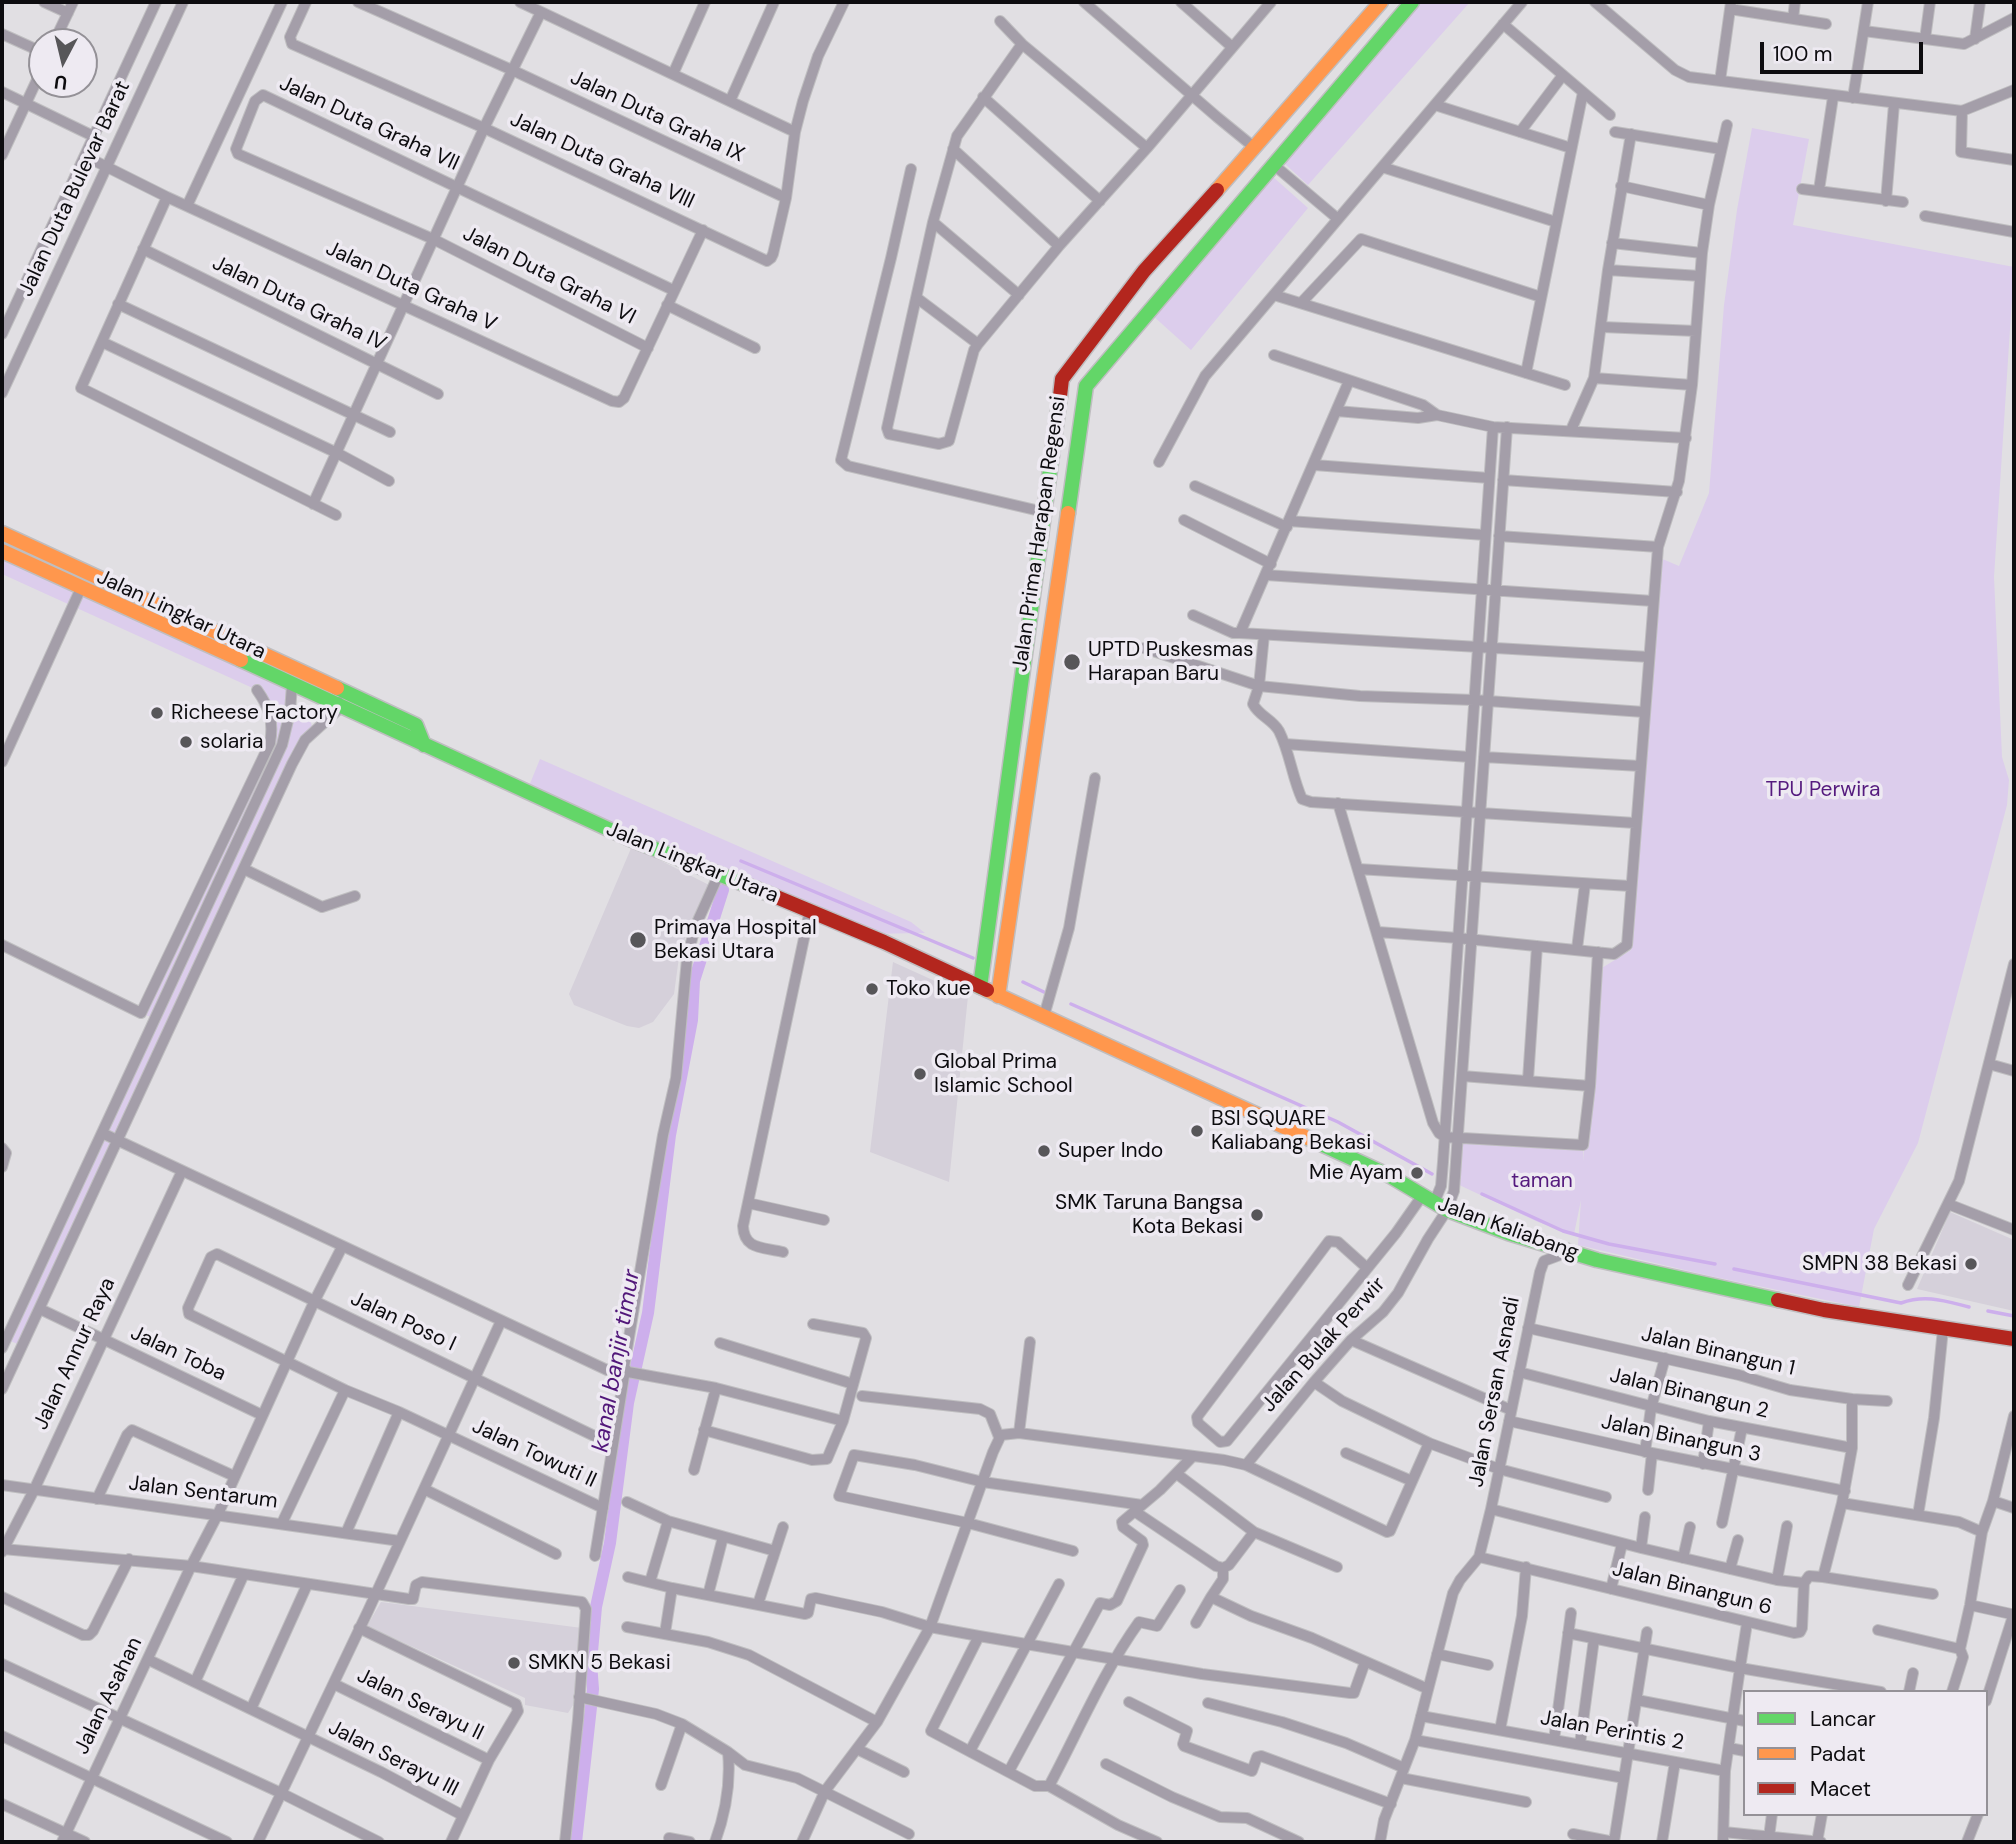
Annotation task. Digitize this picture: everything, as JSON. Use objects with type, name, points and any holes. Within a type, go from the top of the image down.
[{"type":"main road","name":"Jalan Prima Harapan Regensi","points":[[980,987],[1062,379],[1144,271],[1256,149],[1381,2]]},
{"type":"main road","name":"Jalan Prima Harapan Regensi","points":[[998,996],[1084,384],[1412,2]]},
{"type":"main road","points":[[1256,149],[1273,164]]},
{"type":"main road","points":[[1067,373],[1084,384]]},
{"type":"main road","name":"Jalan Lingkar Utara","points":[[2,533],[416,725],[424,745]]},
{"type":"main road","name":"Jalan Lingkar Utara","points":[[2,551],[630,839],[810,910],[998,996]]},
{"type":"main road","points":[[1024,667],[1042,670]]},
{"type":"main road","name":"Jalan Kaliabang","points":[[998,996],[1045,1011],[1360,1161],[1434,1203],[1508,1233],[1597,1260],[1824,1310],[2014,1339]]},
{"type":"street","points":[[44,2],[68,13]]},
{"type":"street","points":[[61,28],[73,2]]},
{"type":"street","name":"Jalan Duta Bulevar Barat","points":[[2,334],[156,2]]},
{"type":"street","name":"Jalan Duta Bulevar Barat","points":[[2,393],[104,166],[183,2]]},
{"type":"street","points":[[187,206],[282,2]]},
{"type":"street","name":"Jalan Duta Graha VIII","points":[[306,2],[290,37],[292,44],[484,128],[764,260],[769,260],[786,198]]},
{"type":"street","name":"Jalan Duta Graha IX","points":[[358,2],[512,70],[786,198]]},
{"type":"street","points":[[520,2],[795,132]]},
{"type":"street","points":[[673,74],[705,2]]},
{"type":"street","points":[[730,101],[774,2]]},
{"type":"street","points":[[786,198],[795,132],[818,56],[844,2]]},
{"type":"street","points":[[1084,2],[1256,149]]},
{"type":"street","points":[[1181,2],[1232,47]]},
{"type":"street","points":[[1022,44],[960,130],[953,149],[933,222],[887,428],[889,434],[939,444],[949,441],[974,350],[978,344],[1059,246],[1147,148],[1271,2]]},
{"type":"street","points":[[1159,462],[1205,376],[1522,2]]},
{"type":"street","points":[[1595,2],[1675,70],[1689,77],[1962,111],[2014,90]]},
{"type":"street","points":[[1793,19],[1795,2]]},
{"type":"street","points":[[1853,98],[1868,2]]},
{"type":"street","points":[[1925,39],[1930,2]]},
{"type":"street","points":[[1975,39],[1980,2]]},
{"type":"street","points":[[1720,81],[1731,6],[1826,24]]},
{"type":"street","points":[[313,503],[457,186],[541,12]]},
{"type":"street","points":[[1864,31],[1958,44],[1975,39],[2014,18]]},
{"type":"street","points":[[1000,21],[1022,44],[1147,148]]},
{"type":"street","points":[[1503,24],[1610,115]]},
{"type":"street","points":[[2,34],[28,46]]},
{"type":"street","points":[[1520,132],[1563,75]]},
{"type":"street","points":[[2,92],[93,136]]},
{"type":"street","points":[[1526,373],[1583,92]]},
{"type":"street","name":"Jalan Duta Graha VII","points":[[433,239],[238,154],[236,149],[255,101],[263,95],[673,290]]},
{"type":"street","points":[[983,97],[1100,201]]},
{"type":"street","points":[[1819,190],[1833,97]]},
{"type":"street","points":[[3,152],[28,98]]},
{"type":"street","points":[[1886,201],[1894,104]]},
{"type":"street","points":[[1435,105],[1571,148]]},
{"type":"street","points":[[1962,111],[1961,152],[2014,160]]},
{"type":"street","points":[[1378,932],[1614,954],[1627,945],[1658,547],[1676,492],[1686,438],[1702,253],[1709,205],[1727,125]]},
{"type":"street","points":[[1615,132],[1721,149]]},
{"type":"street","points":[[1571,430],[1594,378],[1612,243],[1631,134]]},
{"type":"street","points":[[953,149],[1059,246]]},
{"type":"street","name":"Jalan Duta Graha V","points":[[86,157],[167,197],[612,401],[620,402],[624,398],[648,348]]},
{"type":"street","points":[[1273,164],[1338,219]]},
{"type":"street","points":[[1382,167],[1556,222]]},
{"type":"street","points":[[911,169],[841,460],[848,466],[1044,512]]},
{"type":"street","points":[[1621,186],[1709,205]]},
{"type":"street","points":[[1802,189],[1903,202]]},
{"type":"street","points":[[167,197],[81,388],[336,515]]},
{"type":"street","points":[[1925,216],[2014,232]]},
{"type":"street","points":[[933,222],[1019,295]]},
{"type":"street","points":[[648,348],[703,230]]},
{"type":"street","name":"Jalan Duta Graha VI","points":[[433,239],[648,348]]},
{"type":"street","points":[[1301,303],[1361,239],[1541,297]]},
{"type":"street","points":[[1612,243],[1702,253]]},
{"type":"street","name":"Jalan Duta Graha IV","points":[[143,249],[438,394]]},
{"type":"street","points":[[1608,270],[1700,276]]},
{"type":"street","points":[[1274,295],[1565,385]]},
{"type":"street","points":[[917,298],[978,344]]},
{"type":"street","points":[[118,304],[390,432]]},
{"type":"street","points":[[667,305],[755,348]]},
{"type":"street","points":[[1602,327],[1696,331]]},
{"type":"street","points":[[102,342],[337,453],[389,481]]},
{"type":"street","points":[[1274,355],[1423,405],[1437,415]]},
{"type":"street","points":[[1594,378],[1692,385]]},
{"type":"street","points":[[1240,633],[1349,382]]},
{"type":"street","points":[[1336,411],[1418,418],[1437,415],[1493,427],[1686,438]]},
{"type":"street","points":[[1434,1203],[1441,1186],[1445,1137],[1493,427]]},
{"type":"street","points":[[1367,1268],[1338,1242],[1329,1241],[1197,1417],[1198,1423],[1220,1442],[1227,1441],[1396,1233],[1454,1191],[1507,427]]},
{"type":"street","points":[[1314,464],[1489,478]]},
{"type":"street","points":[[1503,480],[1676,492]]},
{"type":"street","points":[[1195,486],[1288,524],[1485,535]]},
{"type":"street","points":[[1184,520],[1271,564]]},
{"type":"street","points":[[1499,536],[1658,547]]},
{"type":"street","points":[[1266,575],[1653,601]]},
{"type":"street","points":[[2,762],[82,588]]},
{"type":"street","points":[[1193,615],[1233,633],[1649,657]]},
{"type":"street","points":[[1264,635],[1259,686],[1253,704],[1260,715],[1276,727],[1285,744],[1302,799],[1635,824]]},
{"type":"street","points":[[1144,648],[1259,686],[1360,696],[1474,700],[1644,712]]},
{"type":"street","points":[[2,1389],[305,740],[341,708],[328,683],[292,685],[290,712],[282,745],[3,1341],[22,1346]]},
{"type":"street","points":[[141,1013],[270,743],[271,719],[267,704],[257,690]]},
{"type":"street","points":[[1285,744],[1470,757]]},
{"type":"street","points":[[1484,757],[1640,766]]},
{"type":"street","points":[[1045,1011],[1069,928],[1095,778]]},
{"type":"street","points":[[1338,803],[1433,1123],[1445,1137],[1583,1145],[1590,1086],[1598,952]]},
{"type":"street","points":[[244,869],[321,907],[355,896]]},
{"type":"street","points":[[1358,869],[1630,886]]},
{"type":"street","points":[[595,1556],[626,1371],[625,1352],[663,1135],[676,1077],[687,960],[695,927],[721,877]]},
{"type":"street","points":[[1577,949],[1585,884]]},
{"type":"street","points":[[783,1252],[750,1244],[743,1237],[743,1226],[810,910]]},
{"type":"street","points":[[2,945],[154,1019]]},
{"type":"street","points":[[1528,1080],[1538,946]]},
{"type":"street","points":[[1908,1285],[1948,1204],[1966,1158],[2014,964]]},
{"type":"street","points":[[2001,1014],[2014,1018]]},
{"type":"street","points":[[1989,1065],[2014,1071]]},
{"type":"street","points":[[1462,1076],[1590,1086]]},
{"type":"street","points":[[102,1133],[607,1370]]},
{"type":"street","points":[[2,1148],[6,1153],[2,1167]]},
{"type":"street","name":"Jalan Annur Raya","points":[[3,1551],[34,1490],[181,1171]]},
{"type":"street","points":[[748,1203],[824,1220]]},
{"type":"street","name":"Jalan Bulak Perwir","points":[[1246,1465],[1351,1340],[1383,1312],[1398,1293],[1428,1238],[1434,1203]]},
{"type":"street","points":[[1948,1204],[2014,1230]]},
{"type":"street","name":"Jalan Asahan","points":[[64,1838],[342,1247]]},
{"type":"street","name":"Jalan Sersan Asnadi","points":[[1479,1557],[1544,1261],[1570,1252]]},
{"type":"street","name":"Jalan Poso I","points":[[287,1360],[188,1313],[211,1257],[217,1254],[612,1445]]},
{"type":"street","name":"Jalan Toba","points":[[40,1309],[262,1415]]},
{"type":"street","points":[[258,1842],[501,1321]]},
{"type":"street","points":[[704,1430],[820,1461],[827,1458],[843,1421],[866,1338],[863,1333],[813,1324]]},
{"type":"street","name":"Jalan Binangun 1","points":[[1528,1328],[1739,1375],[1790,1390],[1887,1401]]},
{"type":"street","points":[[1918,1514],[1934,1418],[1943,1329]]},
{"type":"street","points":[[1351,1340],[1511,1410]]},
{"type":"street","points":[[1019,1433],[1030,1342]]},
{"type":"street","points":[[720,1343],[853,1384]]},
{"type":"street","points":[[1648,1490],[1651,1408],[1665,1358]]},
{"type":"street","name":"Jalan Towuti II","points":[[287,1360],[345,1390],[399,1412],[603,1508]]},
{"type":"street","points":[[626,1371],[716,1388],[843,1421]]},
{"type":"street","name":"Jalan Binangun 2","points":[[1519,1372],[1651,1408],[1852,1448]]},
{"type":"street","points":[[1314,1382],[1342,1401],[1429,1443],[1499,1469],[1606,1497]]},
{"type":"street","points":[[694,1470],[716,1388]]},
{"type":"street","points":[[282,1523],[345,1390]]},
{"type":"street","points":[[806,1841],[825,1791],[877,1721],[930,1627],[999,1437],[990,1414],[980,1409],[862,1396]]},
{"type":"street","points":[[1823,1577],[1845,1491],[1852,1448],[1852,1399]]},
{"type":"street","points":[[346,1533],[399,1412]]},
{"type":"street","points":[[1953,1690],[1963,1657],[1960,1648],[1982,1532],[1993,1502],[2014,1416]]},
{"type":"street","name":"Jalan Binangun 3","points":[[1509,1421],[1703,1464],[1845,1491]]},
{"type":"street","points":[[1703,1464],[1709,1421]]},
{"type":"street","points":[[1722,1522],[1742,1428]]},
{"type":"street","points":[[97,1499],[127,1435],[132,1430],[234,1476]]},
{"type":"street","points":[[999,1437],[1019,1433],[1246,1465],[1387,1532],[1390,1531],[1429,1443]]},
{"type":"street","points":[[1346,1453],[1412,1481]]},
{"type":"street","points":[[1073,1551],[968,1523],[839,1496],[854,1455],[915,1465],[983,1482],[1138,1508],[1216,1566],[1223,1568],[1229,1565],[1254,1532]]},
{"type":"street","points":[[1009,1772],[1100,1603],[1110,1605],[1117,1601],[1143,1545],[1142,1541],[1121,1525],[1192,1457]]},
{"type":"street","points":[[1177,1474],[1254,1532],[1337,1567]]},
{"type":"street","name":"Jalan Sentarum","points":[[2,1485],[400,1541]]},
{"type":"street","points":[[424,1489],[556,1555]]},
{"type":"street","points":[[627,1502],[668,1521],[775,1551]]},
{"type":"street","points":[[1993,1502],[2014,1508]]},
{"type":"street","points":[[1842,1503],[1959,1522],[1982,1532]]},
{"type":"street","points":[[1491,1509],[1622,1544],[1777,1580],[1804,1583],[1809,1576],[1823,1577],[1933,1594]]},
{"type":"street","points":[[1641,1548],[1645,1517]]},
{"type":"street","points":[[650,1582],[668,1521]]},
{"type":"street","points":[[1777,1580],[1787,1526]]},
{"type":"street","points":[[758,1605],[783,1527]]},
{"type":"street","points":[[1683,1558],[1689,1527]]},
{"type":"street","points":[[708,1595],[723,1537]]},
{"type":"street","points":[[1730,1569],[1738,1540]]},
{"type":"street","points":[[1611,1589],[1622,1544]]},
{"type":"street","points":[[3,1551],[191,1566],[243,1576],[413,1599],[416,1586],[422,1582],[582,1602],[586,1609],[586,1698],[565,1842]]},
{"type":"street","points":[[1380,1842],[1384,1820],[1415,1740],[1453,1593],[1479,1557]]},
{"type":"street","name":"Jalan Binangun 6","points":[[1479,1557],[1747,1623],[1800,1632],[1804,1583]]},
{"type":"street","points":[[2,1597],[83,1635],[89,1635],[129,1559]]},
{"type":"street","points":[[1500,1730],[1522,1616],[1526,1567]]},
{"type":"street","points":[[1196,1623],[1223,1579],[1223,1568]]},
{"type":"street","points":[[195,1682],[243,1576]]},
{"type":"street","points":[[628,1577],[805,1614],[808,1613],[811,1599],[816,1598],[883,1612],[930,1627],[1027,1645],[1350,1693],[1354,1693],[1365,1662]]},
{"type":"street","points":[[970,1751],[1059,1584]]},
{"type":"street","points":[[251,1709],[307,1585]]},
{"type":"street","points":[[665,1633],[672,1588]]},
{"type":"street","points":[[1049,1786],[1115,1660],[1139,1622],[1157,1626],[1180,1590]]},
{"type":"street","points":[[1211,1597],[1251,1616],[1312,1637],[1428,1689]]},
{"type":"street","points":[[1970,1605],[2013,1616],[1988,1695]]},
{"type":"street","points":[[1554,1740],[1571,1613]]},
{"type":"street","points":[[1747,1623],[1725,1771],[1723,1837],[1769,1837],[1819,1842],[1822,1816]]},
{"type":"street","points":[[627,1627],[708,1642],[749,1655],[877,1721]]},
{"type":"street","points":[[359,1628],[516,1704],[518,1712],[489,1760],[451,1842]]},
{"type":"street","points":[[1878,1630],[1960,1648]]},
{"type":"street","points":[[1573,1834],[1614,1842],[1647,1632]]},
{"type":"street","points":[[1568,1633],[1740,1668],[1869,1690]]},
{"type":"street","points":[[979,1636],[931,1731],[1035,1786],[1049,1786],[1118,1825],[1157,1842]]},
{"type":"street","points":[[1580,1744],[1594,1639]]},
{"type":"street","points":[[1437,1654],[1488,1665]]},
{"type":"street","name":"Jalan Serayu III","points":[[149,1660],[381,1772],[462,1815]]},
{"type":"street","points":[[2,1664],[281,1793],[379,1842]]},
{"type":"street","points":[[1909,1690],[1913,1673]]},
{"type":"street","name":"Jalan Serayu II","points":[[334,1684],[489,1760]]},
{"type":"street","points":[[586,1698],[656,1714],[682,1724],[745,1765],[797,1778],[909,1834]]},
{"type":"street","points":[[1637,1700],[1743,1721]]},
{"type":"street","points":[[1129,1702],[1187,1731],[1184,1746],[1252,1771],[1261,1756],[1391,1804]]},
{"type":"street","points":[[1208,1703],[1282,1721],[1346,1743],[1403,1773],[1526,1802]]},
{"type":"street","name":"Jalan Perintis 2","points":[[1421,1716],[1725,1771]]},
{"type":"street","points":[[661,1785],[682,1724]]},
{"type":"street","points":[[2,1736],[227,1842]]},
{"type":"street","points":[[1415,1740],[1624,1778]]},
{"type":"street","points":[[1729,1748],[1743,1751]]},
{"type":"street","points":[[857,1749],[904,1772]]},
{"type":"street","points":[[715,1842],[728,1798],[731,1775],[728,1752]]},
{"type":"street","points":[[1662,1842],[1675,1762]]},
{"type":"street","points":[[1106,1764],[1220,1817],[1247,1818],[1299,1842]]},
{"type":"street","points":[[2,1804],[64,1838],[85,1842]]},
{"type":"street","points":[[1769,1837],[1772,1816]]},
{"type":"street","points":[[1967,1842],[1977,1816]]},
{"type":"street","points":[[669,1838],[690,1842]]},
{"type":"shaded area","name":"Primaya Hospital Bekasi Utara","points":[[632,846],[711,886],[690,924],[679,957],[674,994],[653,1022],[639,1028],[627,1026],[574,1005],[569,994]]},
{"type":"shaded area","name":"Global Prima Islamic School","points":[[893,962],[968,996],[949,1182],[870,1152]]},
{"type":"shaded area","name":"SMPN 38 Bekasi","points":[[1950,1212],[2014,1240],[2014,1311],[1917,1289]]},
{"type":"shaded area","name":"SMKN 5 Bekasi","points":[[381,1602],[582,1628],[577,1699],[568,1713],[525,1705],[525,1698],[367,1626]]},
{"type":"green space","points":[[1421,2],[1470,2],[1308,185],[1284,163]]},
{"type":"green space","name":"TPU Perwira","points":[[1752,128],[1809,139],[1793,225],[2014,267],[1994,577],[2002,757],[2009,780],[2007,805],[1918,1143],[1874,1229],[1859,1307],[1578,1245],[1581,1200],[1574,1234],[1538,1222],[1455,1183],[1457,1138],[1583,1145],[1583,1162],[1597,971],[1631,950],[1653,555],[1679,566],[1709,493],[1724,305]]},
{"type":"green space","points":[[1272,176],[1308,208],[1191,350],[1152,315]]},
{"type":"green space","points":[[2,533],[292,685],[289,718],[298,715],[309,717],[314,732],[305,740],[22,1346],[6,1339],[153,1018],[141,1013],[273,730],[257,690],[2,574]]},
{"type":"green space","points":[[540,759],[911,922],[925,933],[865,934],[527,791]]},
{"type":"waterway","points":[[741,861],[973,958]]},
{"type":"waterway","name":"kanal banjir timur","points":[[576,1842],[593,1689],[591,1663],[596,1607],[610,1543],[628,1403],[648,1313],[670,1135],[692,1020],[694,981],[723,890]]},
{"type":"waterway","points":[[1023,982],[1046,993]]},
{"type":"waterway","points":[[1071,1004],[1338,1122],[1432,1174]]},
{"type":"waterway","points":[[1482,1194],[1563,1231],[1609,1244],[1715,1264]]},
{"type":"waterway","points":[[1734,1269],[1901,1303],[1927,1299],[1969,1307]]},
{"type":"waterway","points":[[1988,1311],[2014,1316]]},
{"type":"traffic: fast","points":[[1068,513],[1086,386],[1412,2]]},
{"type":"traffic: fast","points":[[980,987],[1060,396]]},
{"type":"traffic: fast","points":[[241,660],[630,839],[774,896]]},
{"type":"traffic: fast","points":[[337,688],[416,725],[424,745]]},
{"type":"traffic: fast","points":[[1310,1139],[1390,1176],[1447,1210],[1508,1233],[1597,1260],[1778,1300]]},
{"type":"traffic: slow","points":[[1217,190],[1381,2]]},
{"type":"traffic: slow","points":[[998,996],[1068,513]]},
{"type":"traffic: slow","points":[[2,533],[337,688]]},
{"type":"traffic: slow","points":[[2,551],[241,660]]},
{"type":"traffic: slow","points":[[987,990],[1310,1139]]},
{"type":"traffic: jam","points":[[1060,396],[1062,379],[1144,271],[1217,190]]},
{"type":"traffic: jam","points":[[774,896],[884,942],[987,990]]},
{"type":"traffic: jam","points":[[1778,1300],[1824,1310],[2014,1339]]},
{"type":"place","name":"UPTD Puskesmas Harapan Baru","points":[[1072,662]]},
{"type":"place","name":"Richeese Factory","points":[[157,713]]},
{"type":"place","name":"solaria","points":[[186,742]]},
{"type":"place","name":"Primaya Hospital Bekasi Utara","points":[[638,940]]},
{"type":"place","name":"Toko kue","points":[[872,989]]},
{"type":"place","name":"Global Prima Islamic School","points":[[920,1074]]},
{"type":"place","name":"BSI SQUARE Kaliabang Bekasi","points":[[1197,1131]]},
{"type":"place","name":"Super Indo","points":[[1044,1151]]},
{"type":"place","name":"Mie Ayam","points":[[1417,1173]]},
{"type":"place","name":"SMK Taruna Bangsa Kota Bekasi","points":[[1257,1215]]},
{"type":"place","name":"SMPN 38 Bekasi","points":[[1971,1264]]},
{"type":"place","name":"SMKN 5 Bekasi","points":[[514,1663]]},
{"type":"park label","name":"taman","points":[[1542,1181]]}]
